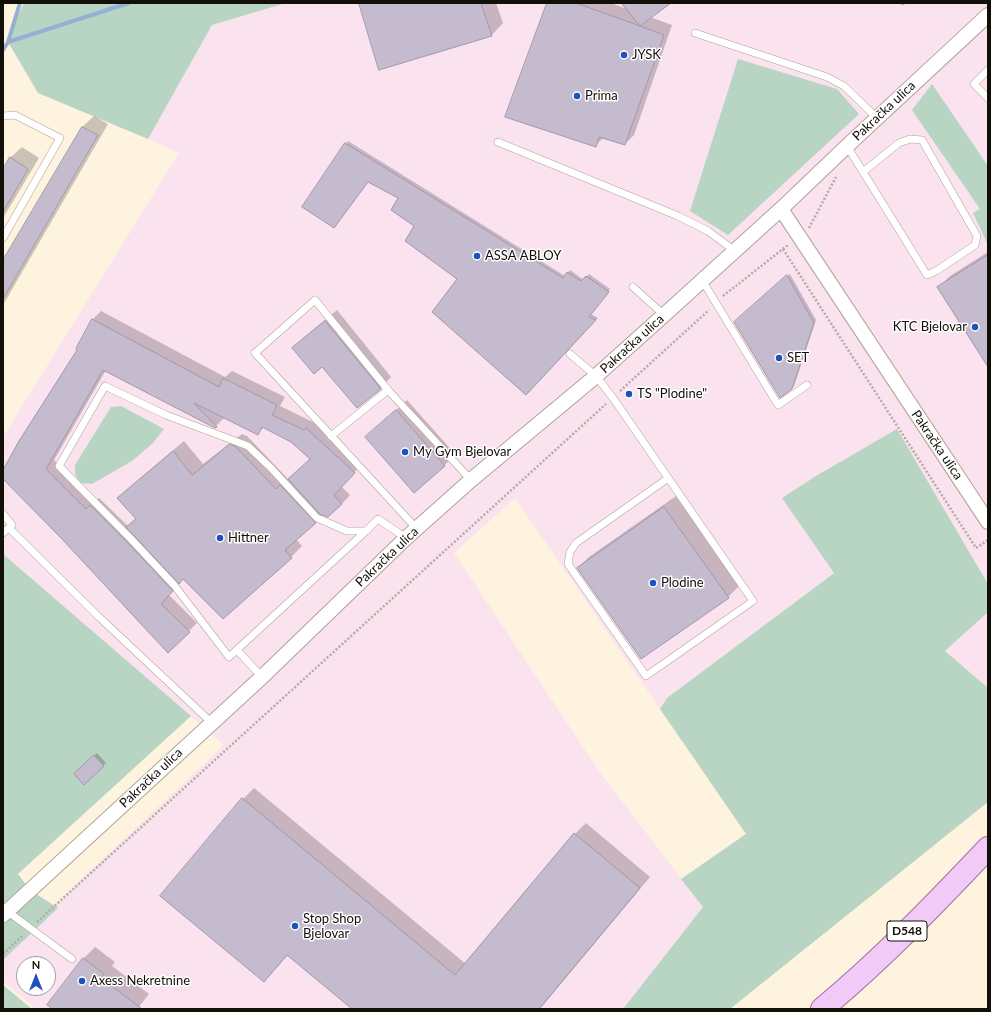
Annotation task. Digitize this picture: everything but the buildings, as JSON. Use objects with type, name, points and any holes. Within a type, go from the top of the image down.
[{"type":"main road","name":"D548","points":[[822,1009],[843,992],[920,919],[988,848]]},
{"type":"street","name":"Pakračka ulica","points":[[5,913],[262,677],[406,538],[471,480],[596,376],[664,315],[781,209],[988,15]]},
{"type":"street","name":"Pakračka ulica","points":[[781,209],[988,522]]},
{"type":"lane","points":[[695,33],[827,77],[844,86],[877,118]]},
{"type":"lane","points":[[988,70],[974,84],[988,98]]},
{"type":"lane","points":[[3,116],[15,115],[60,138],[3,238]]},
{"type":"lane","points":[[847,146],[863,172],[927,275],[936,271],[975,245],[977,236],[922,140],[910,139],[899,143],[863,172]]},
{"type":"lane","points":[[498,142],[678,216],[708,231],[735,251]]},
{"type":"lane","points":[[702,280],[778,405],[807,385]]},
{"type":"lane","points":[[633,287],[664,315]]},
{"type":"lane","points":[[417,529],[255,353],[315,300],[388,390],[471,480]]},
{"type":"lane","points":[[570,354],[596,376],[613,398],[667,479],[752,601],[646,676],[568,564],[570,552],[576,543],[667,479]]},
{"type":"lane","points":[[366,530],[347,531],[317,518],[272,468],[248,446],[166,415],[105,386],[59,466],[174,585],[229,657],[378,519],[406,538]]},
{"type":"lane","points":[[331,436],[388,390]]},
{"type":"lane","points":[[3,514],[12,525],[3,533]]},
{"type":"lane","points":[[9,528],[99,617],[212,723]]},
{"type":"lane","points":[[237,650],[262,677]]},
{"type":"lane","points":[[5,913],[72,959]]},
{"type":"path","points":[[616,394],[724,294],[788,245]]},
{"type":"path","points":[[783,248],[976,548],[988,540]]},
{"type":"path","points":[[33,926],[606,404]]},
{"type":"path","points":[[3,954],[28,931]]},
{"type":"shaded area","points":[[286,3],[988,3],[988,584],[897,429],[834,572],[667,698],[660,709],[515,498],[454,553],[601,774],[703,907],[623,1009],[36,1009],[21,996],[56,996],[56,956],[16,956],[16,992],[3,981],[3,953],[224,745],[3,554],[3,437],[179,153],[148,139],[212,25]]},
{"type":"shaded area","points":[[988,612],[988,688],[945,651]]},
{"type":"green space","points":[[24,3],[286,3],[212,25],[148,139],[38,93],[8,42],[13,26]]},
{"type":"green space","points":[[738,59],[837,89],[859,114],[728,235],[690,211]]},
{"type":"green space","points":[[932,84],[988,166],[988,245],[973,213],[980,209],[912,110]]},
{"type":"green space","points":[[121,406],[164,429],[152,444],[132,461],[92,484],[80,483],[75,474],[75,465],[111,407]]},
{"type":"green space","points":[[897,429],[988,584],[988,612],[945,651],[988,688],[988,802],[730,1009],[623,1009],[703,907],[681,879],[746,834],[660,709],[667,698],[834,573],[782,498],[816,476]]},
{"type":"green space","points":[[3,554],[191,716],[18,874],[30,890],[58,908],[3,960]]},
{"type":"green space","points":[[3,985],[32,1009],[3,1009]]},
{"type":"waterway","points":[[8,42],[20,3]]},
{"type":"waterway","points":[[3,50],[8,42],[129,3]]},
{"type":"place","name":"JYSK","points":[[624,55]]},
{"type":"place","name":"Prima","points":[[577,96]]},
{"type":"place","name":"ASSA ABLOY","points":[[477,256]]},
{"type":"place","name":"KTC Bjelovar","points":[[975,327]]},
{"type":"place","name":"SET","points":[[779,358]]},
{"type":"place","name":"TS \"Plodine\"","points":[[629,394]]},
{"type":"place","name":"My Gym Bjelovar","points":[[405,452]]},
{"type":"place","name":"Hittner","points":[[220,538]]},
{"type":"place","name":"Plodine","points":[[653,583]]},
{"type":"place","name":"Stop Shop Bjelovar","points":[[295,926]]},
{"type":"place","name":"Axess Nekretnine","points":[[82,981]]}]
